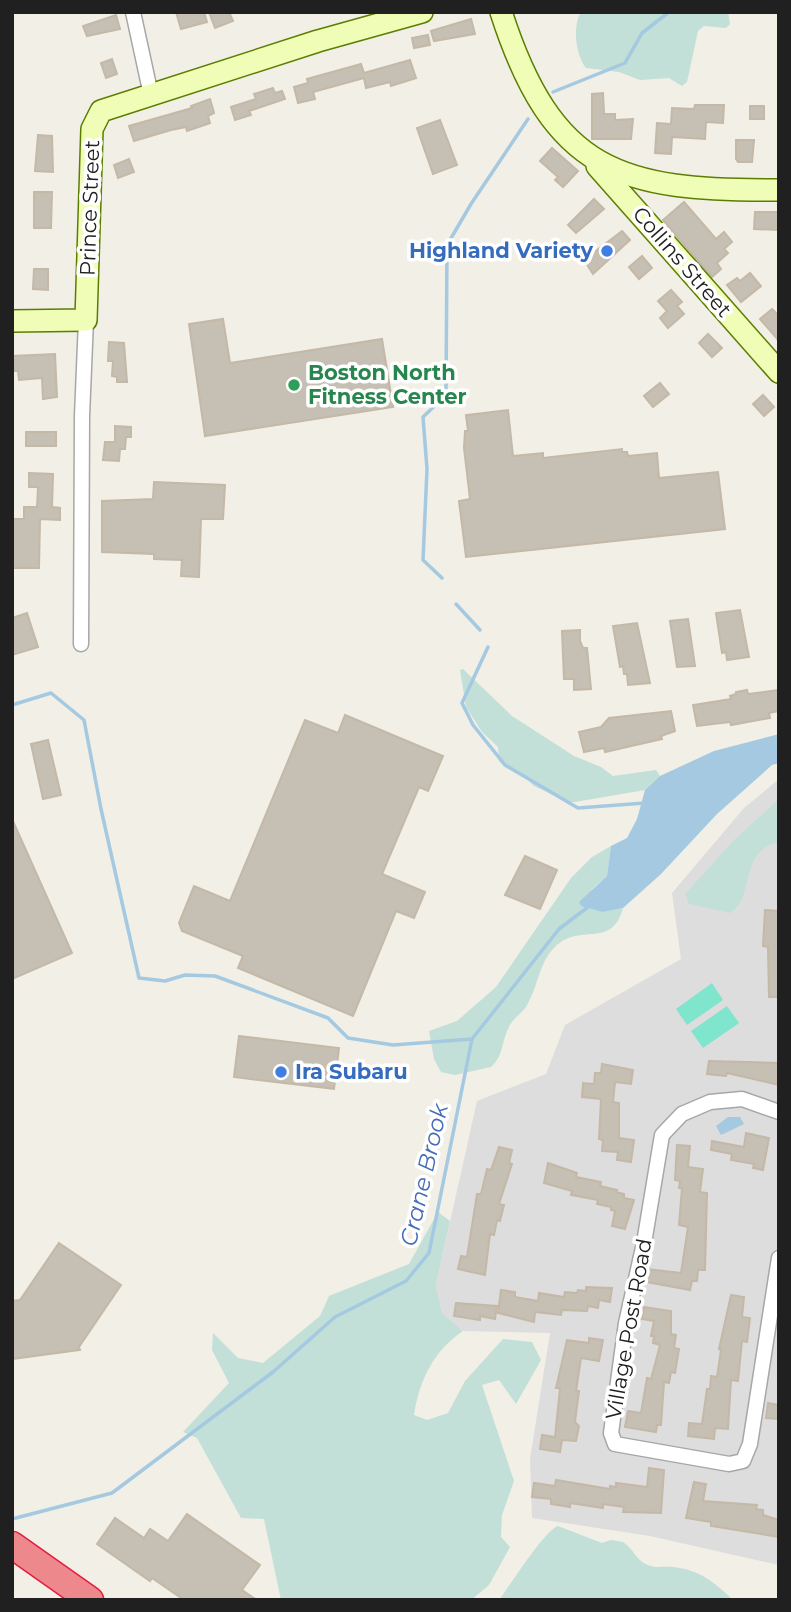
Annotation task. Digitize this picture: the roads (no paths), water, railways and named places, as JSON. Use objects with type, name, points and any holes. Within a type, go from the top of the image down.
[{"type":"highway","points":[[12,1545],[90,1600]]},
{"type":"main road","name":"Prince Street","points":[[86,320],[94,120],[101,111],[318,41],[422,12]]},
{"type":"main road","points":[[501,12],[533,93],[559,129],[612,171],[654,181],[722,190],[779,190]]},
{"type":"main road","name":"Collins Street","points":[[585,152],[779,372]]},
{"type":"main road","points":[[639,214],[641,204],[654,181]]},
{"type":"main road","points":[[12,321],[86,320]]},
{"type":"street","points":[[133,12],[151,94]]},
{"type":"street","name":"Prince Street","points":[[81,644],[81,428],[86,320]]},
{"type":"street","name":"Village Post Road","points":[[779,1112],[742,1099],[710,1102],[682,1114],[662,1135],[644,1244],[625,1323],[611,1433],[615,1444],[729,1464],[743,1461],[752,1432],[779,1259]]},
{"type":"waterway","points":[[553,92],[625,63],[642,33],[669,12]]},
{"type":"waterway","points":[[442,578],[423,560],[427,469],[423,417],[446,395],[447,245],[528,119]]},
{"type":"waterway","points":[[456,604],[480,630]]},
{"type":"waterway","points":[[488,647],[462,703],[473,725],[505,765],[578,808],[645,803]]},
{"type":"waterway","points":[[12,705],[51,693],[84,720],[139,978],[165,981],[185,975],[215,976],[328,1018],[348,1038],[393,1045],[472,1039]]},
{"type":"waterway","name":"Crane Brook","points":[[12,1519],[112,1493],[273,1372],[335,1317],[406,1281],[429,1253],[472,1039],[559,929],[588,907]]},
{"type":"place","name":"Highland Variety","points":[[607,251]]},
{"type":"place","name":"Boston North Fitness Center","points":[[294,385]]},
{"type":"place","name":"Ira Subaru","points":[[281,1072]]}]
